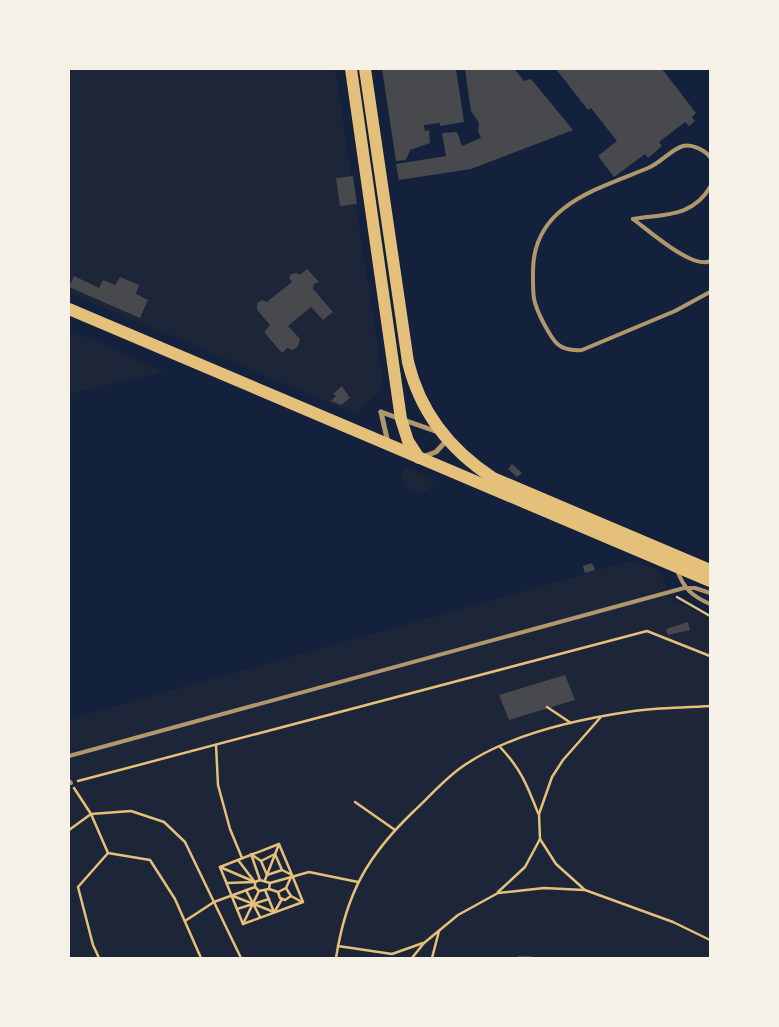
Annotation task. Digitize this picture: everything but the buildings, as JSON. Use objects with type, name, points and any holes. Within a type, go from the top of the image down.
[{"type":"main road","points":[[351,69],[401,419],[408,441],[419,458]]},
{"type":"main road","points":[[365,69],[408,362],[413,383],[430,416],[444,436],[475,466],[501,482],[710,570]]},
{"type":"main road","points":[[69,308],[710,580]]},
{"type":"street","points":[[388,442],[381,412],[444,436],[436,452],[419,458]]},
{"type":"lane","points":[[710,157],[696,147],[684,146],[674,151],[660,163],[563,208],[549,220],[540,237],[533,260],[533,302],[554,342],[570,351],[582,350],[658,318],[710,292]]},
{"type":"lane","points":[[710,187],[696,205],[686,210],[633,218],[668,245],[694,261],[707,263],[710,261]]},
{"type":"lane","points":[[675,566],[684,588],[695,598],[710,604]]},
{"type":"lane","points":[[69,756],[684,588],[695,588],[710,593]]},
{"type":"path","points":[[670,592],[692,607],[710,616]]},
{"type":"path","points":[[108,853],[91,814],[70,782],[647,630],[710,656]]},
{"type":"path","points":[[336,958],[345,914],[365,866],[395,830],[459,769],[500,746],[552,728],[635,711],[710,706]]},
{"type":"path","points":[[547,707],[572,724]]},
{"type":"path","points":[[539,814],[552,777],[563,760],[600,718]]},
{"type":"path","points":[[216,745],[218,785],[230,829],[242,858]]},
{"type":"path","points":[[500,746],[516,764],[526,780],[539,814],[540,838],[556,864],[585,890]]},
{"type":"path","points":[[356,802],[395,830]]},
{"type":"path","points":[[69,830],[91,814],[131,811],[164,822],[185,842],[241,958]]},
{"type":"path","points":[[412,958],[424,943],[458,915],[498,893],[525,867],[540,838]]},
{"type":"path","points":[[220,867],[279,844]]},
{"type":"path","points":[[265,880],[279,844]]},
{"type":"path","points":[[279,844],[303,902]]},
{"type":"path","points":[[108,853],[150,860],[175,899],[201,958]]},
{"type":"path","points":[[99,958],[93,945],[78,887],[108,853]]},
{"type":"path","points":[[251,854],[261,861],[267,875]]},
{"type":"path","points":[[251,854],[260,880]]},
{"type":"path","points":[[275,854],[282,870],[292,875]]},
{"type":"path","points":[[261,861],[275,854]]},
{"type":"path","points":[[238,860],[255,882],[255,887],[259,892]]},
{"type":"path","points":[[220,867],[255,882]]},
{"type":"path","points":[[220,867],[243,924]]},
{"type":"path","points":[[267,875],[282,870]]},
{"type":"path","points":[[274,913],[267,889],[270,883],[292,875],[309,872],[358,882]]},
{"type":"path","points":[[243,924],[259,892],[267,889],[278,892],[286,888],[292,875]]},
{"type":"path","points":[[226,883],[265,880],[270,883]]},
{"type":"path","points":[[185,921],[214,902],[255,887]]},
{"type":"path","points":[[286,888],[291,896],[303,902]]},
{"type":"path","points":[[498,893],[544,888],[585,890],[674,922],[710,940]]},
{"type":"path","points":[[246,890],[260,918]]},
{"type":"path","points":[[278,892],[282,899]]},
{"type":"path","points":[[231,895],[274,913]]},
{"type":"path","points":[[274,913],[282,899],[291,896]]},
{"type":"path","points":[[237,909],[269,899]]},
{"type":"path","points":[[243,924],[303,902]]},
{"type":"path","points":[[432,958],[439,930]]},
{"type":"path","points":[[338,946],[392,954],[424,943]]},
{"type":"path","points":[[518,958],[532,958]]},
{"type":"shaded area","points":[[69,69],[335,69],[384,389],[359,410],[360,416],[69,293]]},
{"type":"shaded area","points":[[69,329],[164,372],[69,394]]},
{"type":"shaded area","points":[[405,467],[435,479],[430,487],[424,491],[412,492],[404,483]]},
{"type":"shaded area","points":[[634,560],[661,571],[668,592],[673,599],[710,619],[710,958],[69,958],[69,719]]}]
